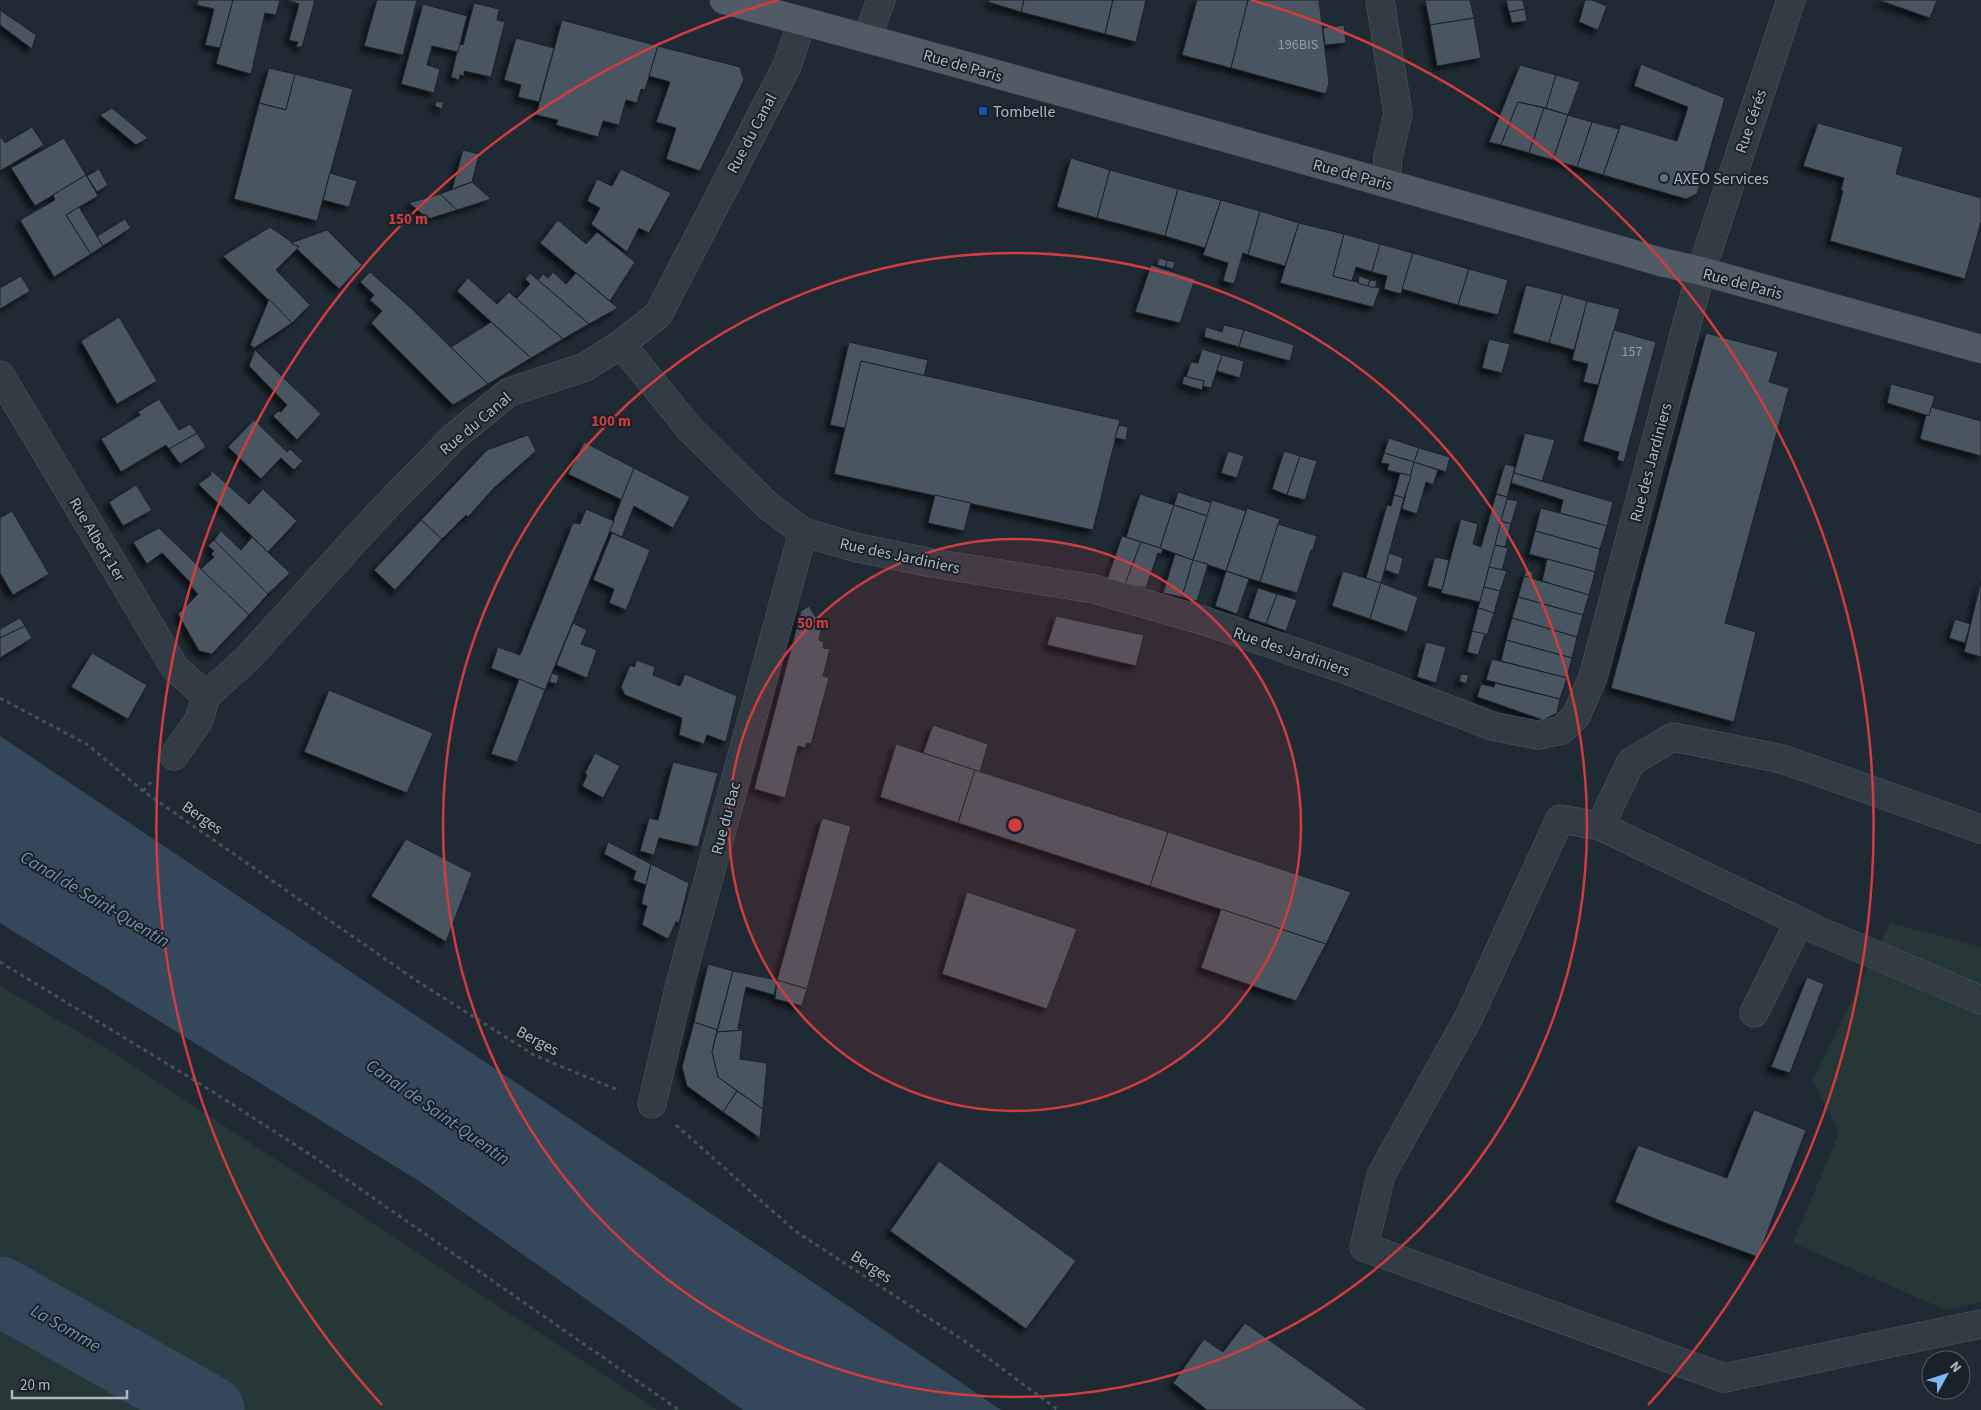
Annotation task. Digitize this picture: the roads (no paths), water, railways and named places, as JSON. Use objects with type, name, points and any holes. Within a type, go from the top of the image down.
[{"type":"main road","name":"Rue de Paris","points":[[724,0],[868,38],[1386,182],[1661,262],[1701,271],[1981,349]]},
{"type":"street","points":[[868,38],[881,0]]},
{"type":"street","points":[[1380,0],[1398,114],[1388,157],[1386,182]]},
{"type":"street","name":"Rue Cérés","points":[[1701,271],[1791,0]]},
{"type":"street","name":"Rue du Canal","points":[[206,696],[248,658],[375,518],[455,436],[509,392],[585,367],[621,344],[658,315],[787,66],[802,21]]},
{"type":"street","name":"Rue des Jardiniers","points":[[621,344],[689,428],[766,504],[803,532],[854,547],[932,563],[1094,589],[1226,628],[1347,670],[1492,726],[1538,735],[1562,730],[1576,716],[1593,677],[1701,271]]},
{"type":"street","name":"Rue Albert 1er","points":[[0,375],[175,668],[206,696]]},
{"type":"street","name":"Rue du Bac","points":[[652,1104],[681,980],[803,532]]},
{"type":"street","points":[[174,756],[199,720],[206,696]]},
{"type":"street","points":[[1600,826],[1631,762],[1674,737],[1782,759],[1981,830]]},
{"type":"street","points":[[1981,1000],[1799,922],[1600,826],[1560,819],[1470,1017],[1381,1175],[1364,1247],[1724,1378],[1981,1324]]},
{"type":"street","points":[[1754,1013],[1799,922]]},
{"type":"water","name":"Canal de Saint-Quentin","points":[[0,736],[1001,1410],[743,1410],[419,1181],[0,923]]},
{"type":"waterway","name":"La Somme","points":[[0,1291],[210,1410]]},
{"type":"place","name":"Tombelle","points":[[983,111]]},
{"type":"place","name":"AXEO Services","points":[[1664,178]]}]
